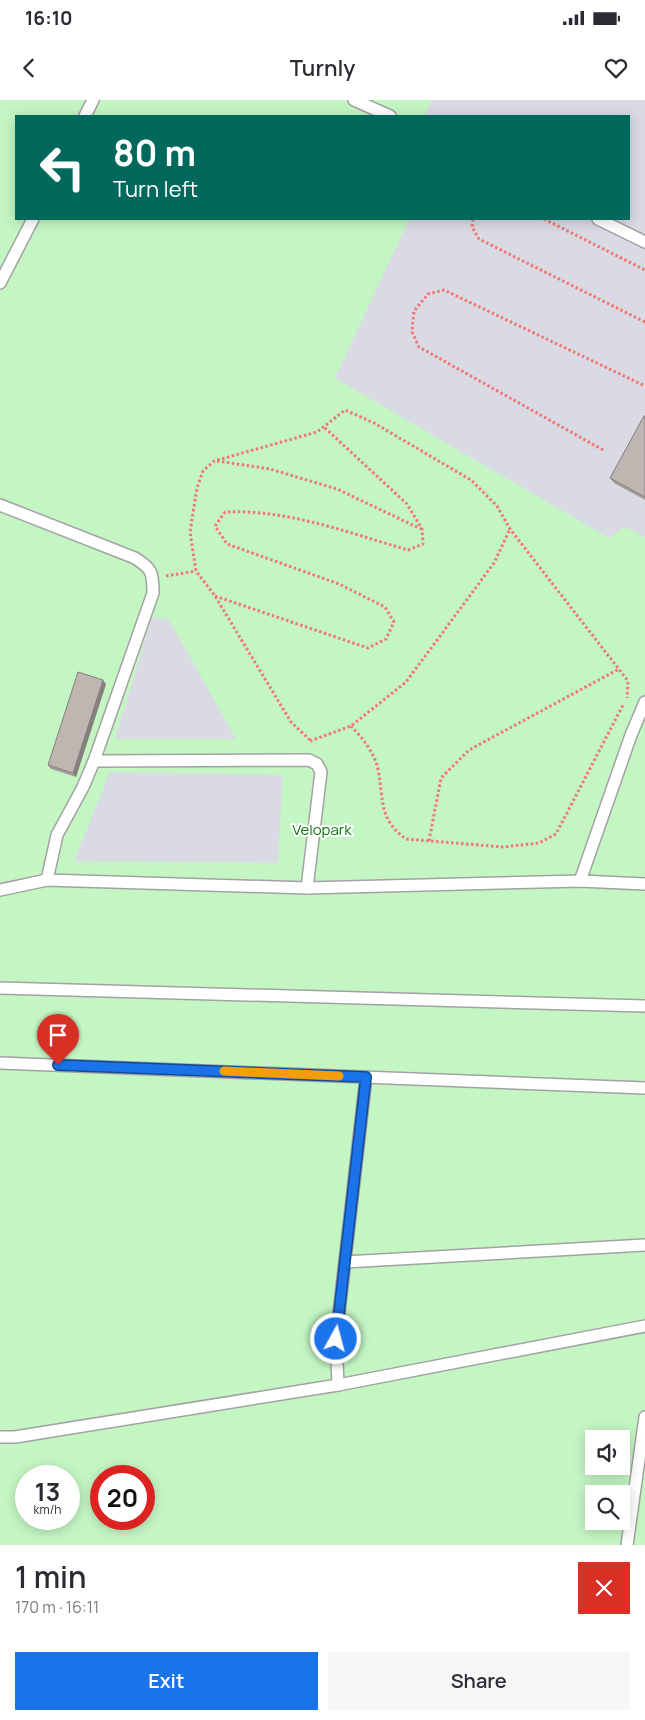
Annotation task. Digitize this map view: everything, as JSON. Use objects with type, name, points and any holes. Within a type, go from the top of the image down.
[{"type":"lane","points":[[86,115],[94,100]]},
{"type":"lane","points":[[354,100],[388,115]]},
{"type":"lane","points":[[0,283],[32,220]]},
{"type":"lane","points":[[600,220],[645,242]]},
{"type":"lane","points":[[0,505],[135,558],[149,567],[153,578],[153,593],[94,762],[57,835],[47,880]]},
{"type":"lane","points":[[580,882],[631,735],[645,702]]},
{"type":"lane","points":[[94,762],[309,760],[317,764],[321,772],[307,888]]},
{"type":"lane","points":[[0,890],[47,880],[307,888],[580,882],[645,884]]},
{"type":"lane","points":[[0,988],[645,1006]]},
{"type":"lane","points":[[0,1063],[645,1088]]},
{"type":"lane","points":[[338,1385],[336,1339],[366,1077]]},
{"type":"lane","points":[[345,1262],[645,1245]]},
{"type":"lane","points":[[0,1437],[15,1437],[338,1385],[645,1326]]},
{"type":"lane","points":[[627,1545],[645,1417]]},
{"type":"path","points":[[473,220],[472,228],[479,239],[645,322]]},
{"type":"path","points":[[546,220],[645,270]]},
{"type":"path","points":[[603,450],[419,347],[412,332],[414,311],[428,294],[444,290],[645,386]]},
{"type":"path","points":[[310,740],[291,722],[215,596],[196,571],[190,532],[197,488],[203,471],[214,460],[317,432],[345,410],[374,423],[471,480],[497,506],[510,529],[628,681],[628,696],[556,834],[539,844],[503,847],[406,839],[394,831],[382,806],[378,768],[363,738],[351,726]]},
{"type":"path","points":[[215,596],[368,648],[386,639],[394,622],[385,607],[339,584],[227,544],[215,526],[225,512],[248,511],[308,522],[408,550],[423,544],[422,529],[407,504],[324,427]]},
{"type":"path","points":[[214,460],[270,469],[337,489],[422,529]]},
{"type":"path","points":[[297,760],[310,740],[351,726],[406,682],[494,563],[510,529]]},
{"type":"path","points":[[153,578],[196,571]]},
{"type":"path","points":[[429,841],[441,778],[469,750],[620,669]]},
{"type":"green space","name":"Velopark","points":[[0,100],[645,100],[645,1545],[0,1545]]},
{"type":"shaded area","points":[[432,100],[645,100],[645,537],[624,527],[609,538],[335,378],[409,220],[630,220],[630,115],[424,115]]},
{"type":"shaded area","points":[[152,617],[169,620],[236,739],[115,739]]},
{"type":"shaded area","points":[[110,772],[283,775],[278,863],[74,861]]},
{"type":"building","points":[[645,416],[645,497],[610,478]]},
{"type":"building","points":[[78,672],[103,680],[73,773],[48,765]]},
{"type":"slow traffic","points":[[224,1071],[339,1076]]},
{"type":"route","points":[[58,1065],[366,1077],[336,1339]]}]
